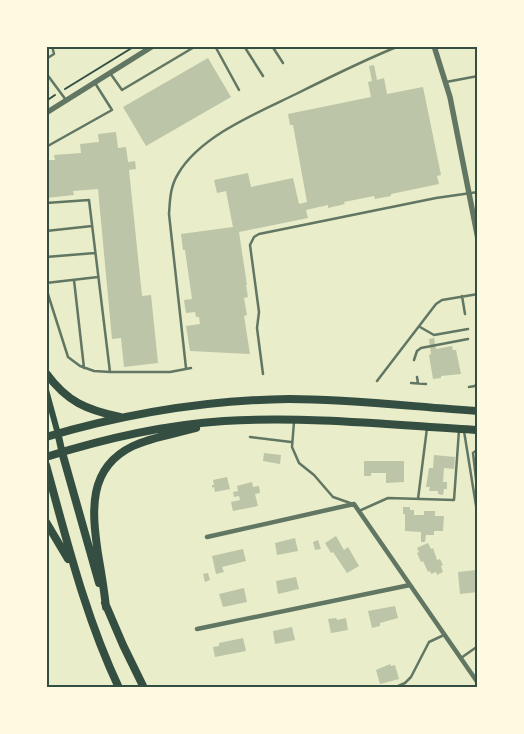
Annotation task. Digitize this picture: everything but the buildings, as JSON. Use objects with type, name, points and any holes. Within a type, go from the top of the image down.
[{"type":"highway","points":[[46,373],[60,391],[76,403],[94,412],[125,418]]},
{"type":"highway","points":[[46,437],[125,418],[218,403],[288,399],[478,411]]},
{"type":"highway","points":[[46,457],[136,433],[221,421],[329,420],[478,430]]},
{"type":"highway","points":[[106,607],[95,529],[94,508],[95,493],[104,470],[117,456],[133,446],[221,421]]},
{"type":"highway","points":[[62,452],[106,607],[122,645],[144,688]]},
{"type":"highway","points":[[46,465],[75,571],[98,640],[118,688]]},
{"type":"highway","points":[[46,522],[75,571]]},
{"type":"main road","points":[[46,390],[62,452]]},
{"type":"street","points":[[46,114],[153,46]]},
{"type":"street","points":[[434,46],[446,82],[478,239]]},
{"type":"street","points":[[207,537],[354,504],[478,683]]},
{"type":"street","points":[[197,629],[410,585]]},
{"type":"lane","points":[[46,58],[54,54],[52,46]]},
{"type":"lane","points":[[110,73],[122,90],[196,46]]},
{"type":"lane","points":[[215,46],[239,90]]},
{"type":"lane","points":[[244,46],[263,76]]},
{"type":"lane","points":[[272,46],[283,63]]},
{"type":"lane","points":[[186,368],[169,214],[170,193],[178,174],[192,156],[211,140],[250,116],[361,62],[399,46]]},
{"type":"lane","points":[[46,74],[67,101]]},
{"type":"lane","points":[[446,82],[478,76]]},
{"type":"lane","points":[[46,147],[112,110],[95,83]]},
{"type":"lane","points":[[263,374],[257,328],[259,312],[250,245],[254,237],[259,234],[420,201],[478,192]]},
{"type":"lane","points":[[46,203],[89,200],[110,372]]},
{"type":"lane","points":[[46,230],[92,226]]},
{"type":"lane","points":[[46,257],[95,253]]},
{"type":"lane","points":[[46,283],[98,277]]},
{"type":"lane","points":[[74,280],[84,368]]},
{"type":"lane","points":[[46,288],[68,357],[80,366],[110,372],[170,372],[191,368]]},
{"type":"lane","points":[[377,381],[439,302],[478,294]]},
{"type":"lane","points":[[462,296],[465,314]]},
{"type":"lane","points":[[420,326],[434,335],[468,329]]},
{"type":"lane","points":[[414,360],[417,351],[421,348],[468,340]]},
{"type":"lane","points":[[417,377],[418,383]]},
{"type":"lane","points":[[411,383],[426,384]]},
{"type":"lane","points":[[469,387],[476,384]]},
{"type":"lane","points":[[294,419],[292,447],[299,463],[334,497],[354,504]]},
{"type":"lane","points":[[418,499],[427,427]]},
{"type":"lane","points":[[359,511],[388,498],[454,500],[461,429]]},
{"type":"lane","points":[[461,429],[478,518]]},
{"type":"lane","points":[[250,437],[292,442]]},
{"type":"lane","points":[[478,449],[473,454],[478,496]]},
{"type":"lane","points":[[394,688],[405,683],[411,677],[429,642],[444,634]]},
{"type":"lane","points":[[460,658],[478,646]]},
{"type":"path","points":[[46,101],[135,46]]}]
